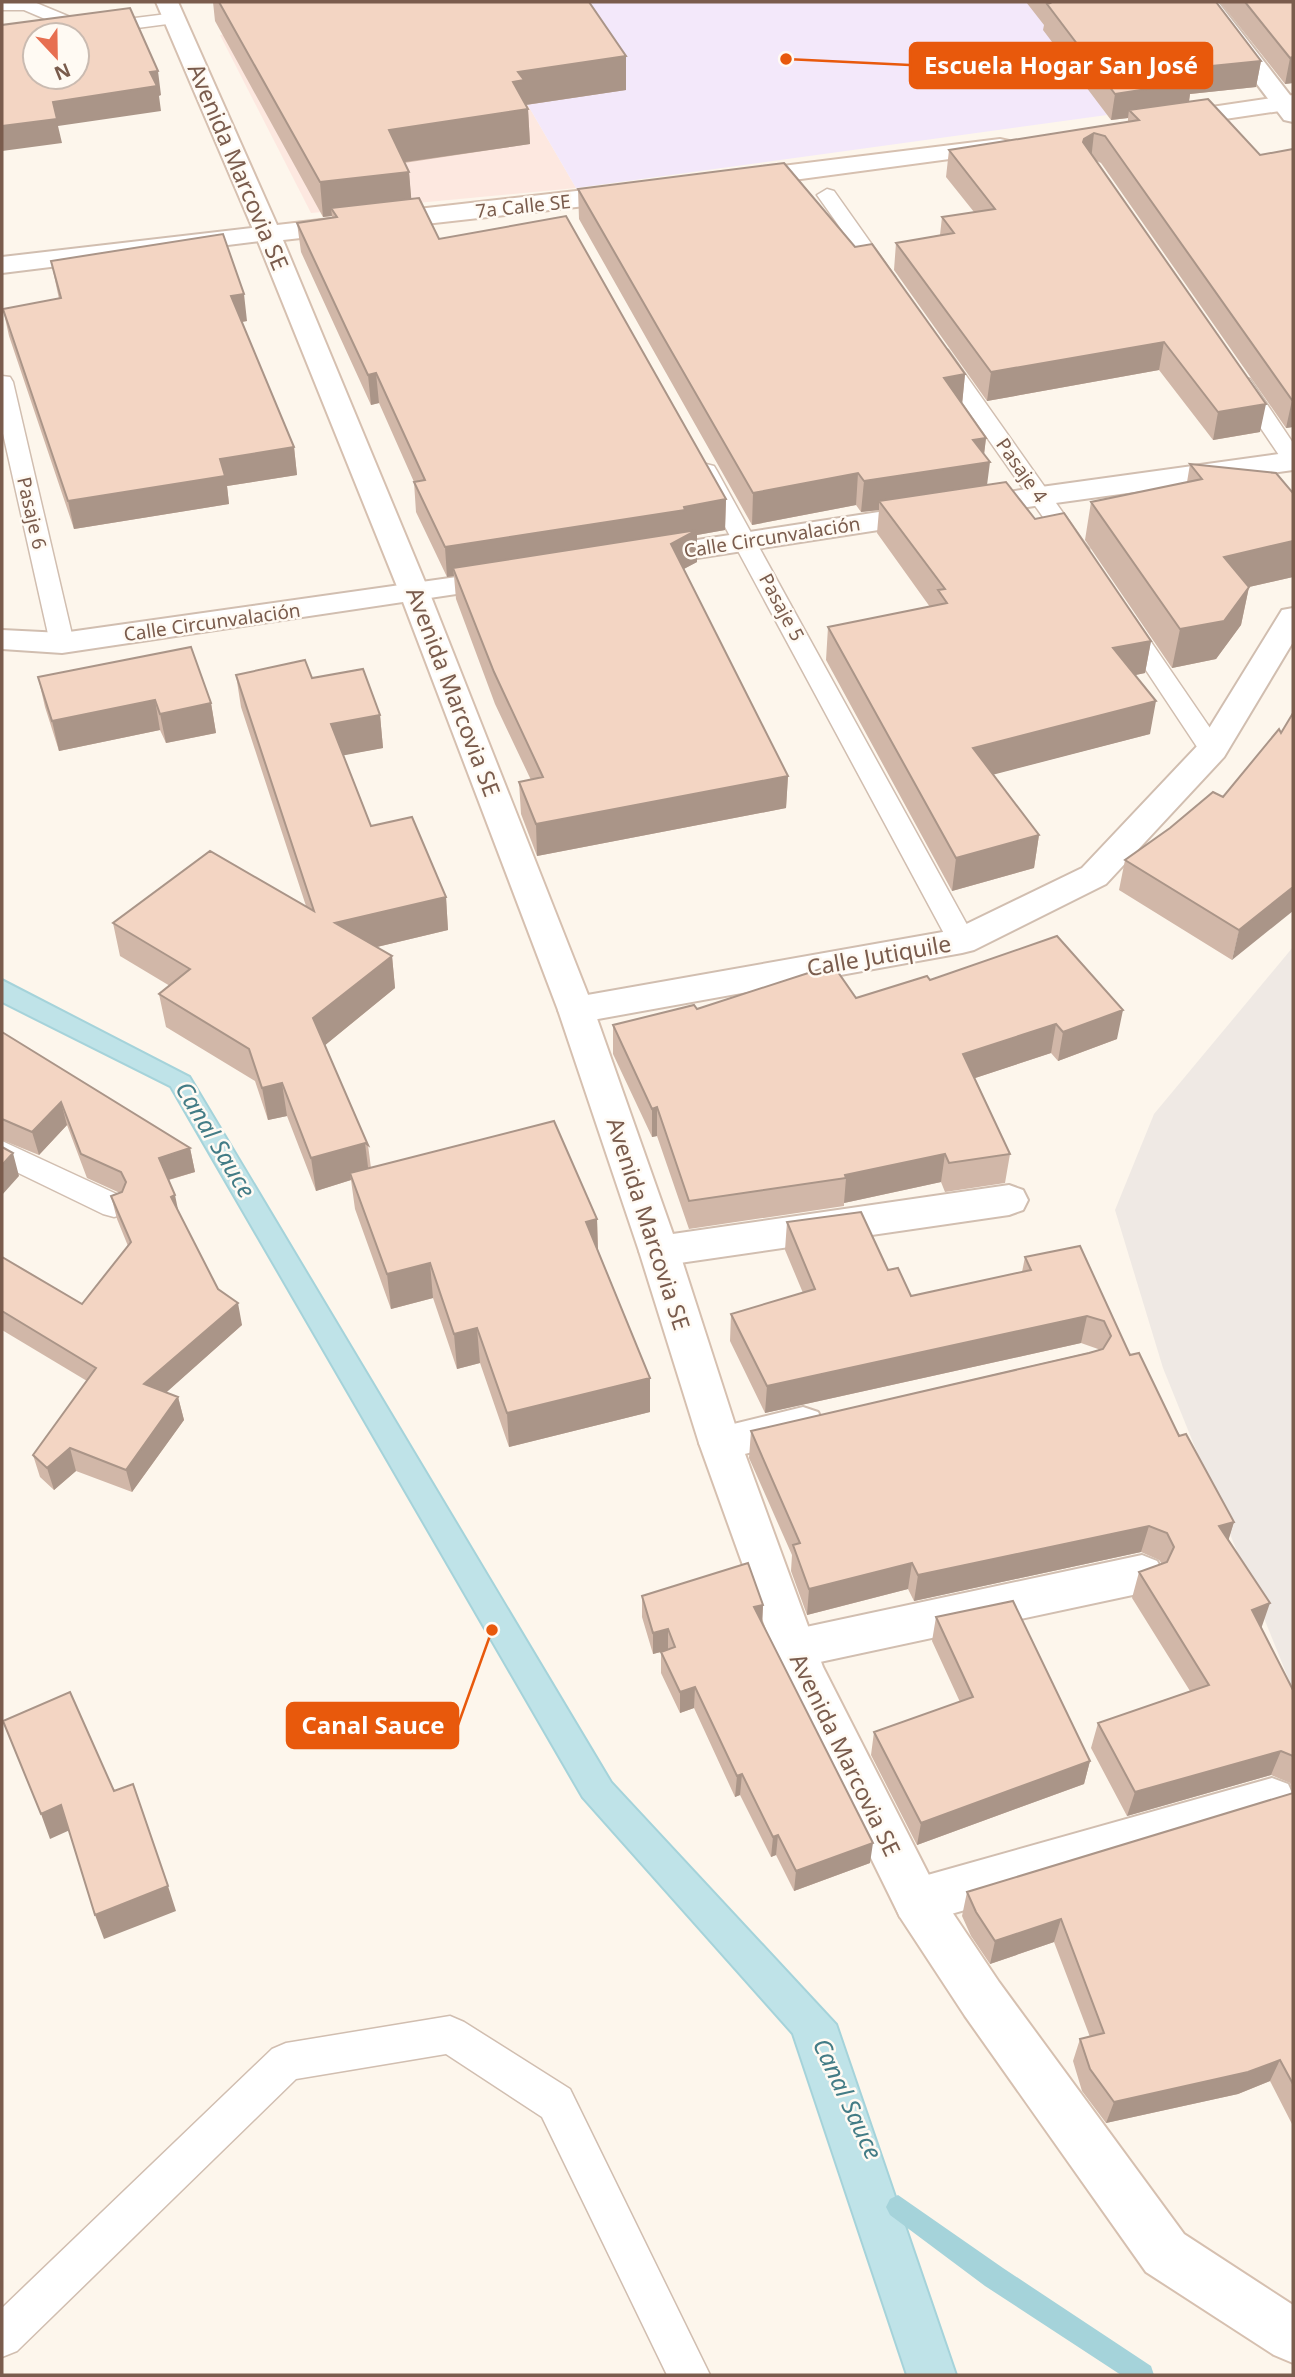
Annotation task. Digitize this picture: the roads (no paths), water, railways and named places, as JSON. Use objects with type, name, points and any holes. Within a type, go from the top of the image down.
[{"type":"street","points":[[1206,2],[1290,107]]},
{"type":"street","name":"Avenida Marcovia SE","points":[[171,10],[268,234],[415,594],[576,1010],[659,1251],[720,1443],[792,1649],[917,1901],[982,1999],[1165,2253],[1293,2336]]},
{"type":"street","points":[[1151,124],[1290,107]]},
{"type":"street","points":[[712,183],[1019,144]]},
{"type":"street","name":"7a Calle SE","points":[[2,265],[647,191]]},
{"type":"street","name":"Calle Circunvalación","points":[[622,561],[1293,460]]},
{"type":"street","name":"Calle Circunvalación","points":[[2,640],[62,643],[539,574]]},
{"type":"street","name":"Calle Jutiquile","points":[[576,1010],[962,941],[1094,876],[1212,750],[1293,617]]},
{"type":"street","points":[[659,1251],[1009,1200]]},
{"type":"street","points":[[720,1443],[841,1416]]},
{"type":"street","points":[[792,1649],[1142,1574]]},
{"type":"street","points":[[917,1901],[1272,1799]]},
{"type":"lane","points":[[2,5],[27,5],[67,21]]},
{"type":"lane","points":[[91,30],[171,10]]},
{"type":"lane","points":[[827,195],[898,295]]},
{"type":"lane","points":[[556,202],[569,227]]},
{"type":"lane","name":"Pasaje 4","points":[[930,340],[1087,565]]},
{"type":"lane","points":[[1231,370],[1293,460]]},
{"type":"lane","name":"Pasaje 6","points":[[2,382],[62,643]]},
{"type":"lane","name":"Pasaje 5","points":[[698,456],[962,941]]},
{"type":"lane","points":[[1111,600],[1212,750]]},
{"type":"lane","points":[[2,1152],[114,1206]]},
{"type":"lane","points":[[2,2336],[286,2062],[450,2035],[556,2103],[689,2375]]},
{"type":"water","points":[[2,979],[190,1076],[612,1782],[837,2024],[957,2375],[906,2375],[792,2034],[582,1798],[170,1087],[2,1003]]},
{"type":"waterway","points":[[898,2207],[994,2277],[1142,2375]]},
{"type":"place","name":"Escuela Hogar San José","points":[[786,59]]},
{"type":"place","name":"Canal Sauce","points":[[492,1630]]}]
